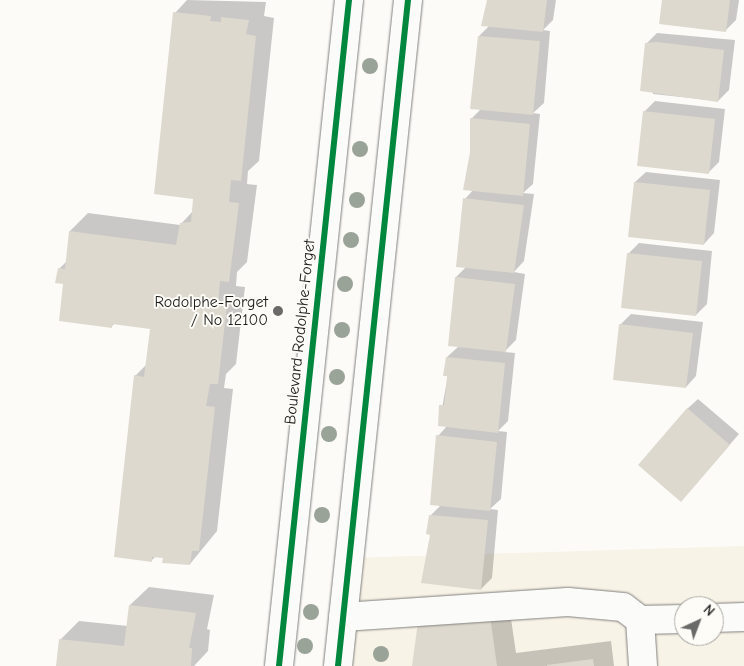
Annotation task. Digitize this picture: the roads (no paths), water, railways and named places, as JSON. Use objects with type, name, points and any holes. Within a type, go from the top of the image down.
[{"type":"street","name":"Boulevard Rodolphe-Forget","points":[[279,666],[349,0]]},
{"type":"street","points":[[338,666],[408,0]]},
{"type":"street","points":[[343,617],[568,602],[623,607],[640,620],[674,618]]},
{"type":"street","points":[[724,618],[744,617]]},
{"type":"street","points":[[640,620],[643,666]]},
{"type":"place","name":"Rodolphe-Forget / No 12100","points":[[278,311]]}]
